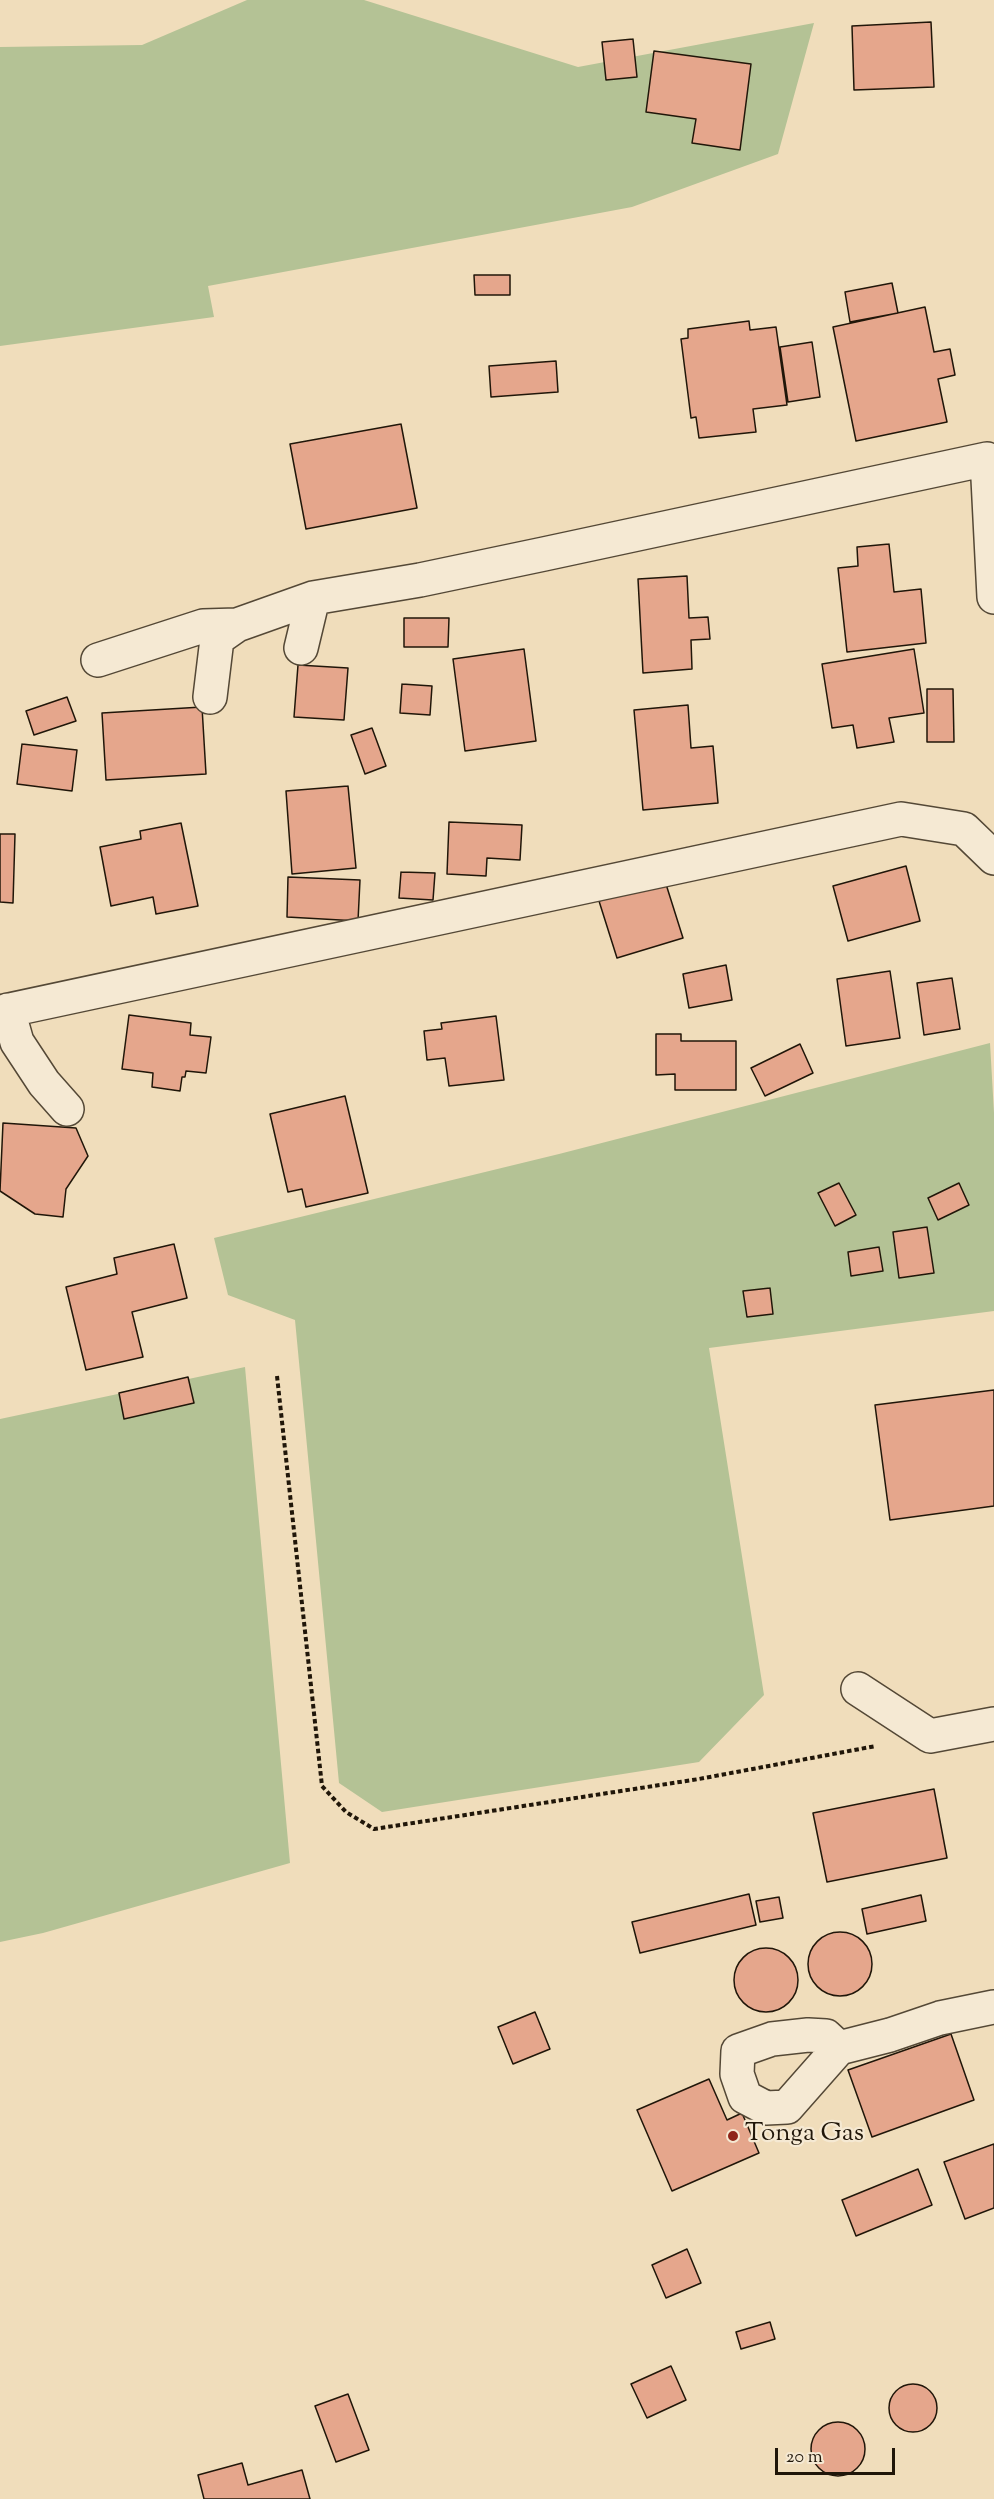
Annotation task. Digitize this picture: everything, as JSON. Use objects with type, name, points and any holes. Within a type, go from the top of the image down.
[{"type":"street","points":[[210,696],[217,639],[237,626],[314,598],[532,557],[987,459],[994,597]]},
{"type":"street","points":[[301,648],[314,598]]},
{"type":"street","points":[[98,660],[203,626],[237,626]]},
{"type":"street","points":[[67,1109],[44,1083],[17,1042],[4,1011],[901,819],[964,829],[994,858]]},
{"type":"street","points":[[858,1689],[930,1736],[994,1724]]},
{"type":"street","points":[[838,2048],[890,2035],[940,2018],[994,2007]]},
{"type":"path","points":[[278,1376],[322,1786],[346,1812],[374,1829],[699,1779],[930,1736]]},
{"type":"green space","points":[[247,0],[364,0],[578,67],[814,23],[778,154],[632,207],[208,286],[214,317],[0,346],[0,47],[142,45]]},
{"type":"green space","points":[[990,1043],[994,1113],[994,1311],[709,1348],[764,1695],[699,1762],[382,1812],[339,1783],[295,1320],[228,1295],[214,1238],[559,1154]]},
{"type":"green space","points":[[245,1367],[290,1863],[43,1933],[0,1942],[0,1419]]},
{"type":"building","points":[[931,22],[934,87],[854,90],[852,26]]},
{"type":"building","points":[[633,39],[637,77],[606,80],[602,42]]},
{"type":"building","points":[[654,51],[751,64],[740,150],[692,143],[696,119],[646,112]]},
{"type":"building","points":[[474,275],[510,275],[510,295],[475,295]]},
{"type":"building","points":[[892,283],[898,313],[850,322],[845,292]]},
{"type":"building","points":[[925,307],[934,352],[950,349],[955,375],[938,379],[947,422],[856,441],[833,327]]},
{"type":"building","points":[[749,321],[750,330],[776,327],[787,405],[753,409],[756,432],[699,438],[696,417],[691,418],[681,339],[688,338],[688,329]]},
{"type":"building","points":[[812,342],[820,397],[788,402],[780,347]]},
{"type":"building","points":[[556,361],[558,392],[491,397],[489,366]]},
{"type":"building","points":[[401,424],[417,508],[306,529],[290,444]]},
{"type":"building","points":[[889,544],[894,592],[921,589],[926,643],[847,652],[838,568],[858,566],[857,547]]},
{"type":"building","points":[[687,576],[689,618],[708,617],[710,639],[691,640],[692,669],[643,673],[638,579]]},
{"type":"building","points":[[404,618],[449,618],[448,647],[404,647]]},
{"type":"building","points":[[524,649],[536,741],[465,751],[453,659]]},
{"type":"building","points":[[914,649],[924,713],[889,718],[894,742],[857,748],[853,725],[832,728],[822,664]]},
{"type":"building","points":[[298,665],[348,668],[344,720],[294,717]]},
{"type":"building","points":[[402,684],[432,686],[430,715],[400,713]]},
{"type":"building","points":[[927,689],[953,689],[954,742],[927,742]]},
{"type":"building","points":[[67,697],[76,721],[34,735],[26,711]]},
{"type":"building","points":[[688,705],[691,748],[713,746],[718,803],[643,810],[634,710]]},
{"type":"building","points":[[202,707],[206,774],[106,780],[102,713]]},
{"type":"building","points":[[372,728],[386,766],[365,774],[351,735]]},
{"type":"building","points":[[22,744],[77,750],[72,791],[17,784]]},
{"type":"building","points":[[348,786],[356,868],[292,874],[286,791]]},
{"type":"building","points":[[449,822],[522,825],[520,860],[487,858],[486,876],[447,874]]},
{"type":"building","points":[[181,823],[198,906],[156,914],[153,897],[111,906],[100,847],[141,839],[140,831]]},
{"type":"building","points":[[0,834],[15,834],[13,903],[0,902]]},
{"type":"building","points":[[906,866],[920,921],[848,941],[833,886]]},
{"type":"building","points":[[401,872],[435,873],[433,900],[399,898]]},
{"type":"building","points":[[288,877],[360,880],[358,921],[287,917]]},
{"type":"building","points":[[665,881],[683,938],[617,958],[599,901]]},
{"type":"building","points":[[726,965],[732,1000],[689,1008],[683,974]]},
{"type":"building","points":[[890,971],[900,1038],[846,1046],[837,979]]},
{"type":"building","points":[[952,978],[960,1029],[924,1035],[917,983]]},
{"type":"building","points":[[129,1015],[191,1023],[190,1035],[211,1037],[206,1073],[186,1071],[185,1077],[182,1077],[180,1091],[152,1087],[153,1073],[122,1069]]},
{"type":"building","points":[[496,1016],[504,1080],[449,1086],[445,1058],[427,1060],[424,1031],[442,1029],[441,1023]]},
{"type":"building","points":[[656,1034],[681,1034],[681,1041],[736,1041],[736,1090],[675,1090],[675,1074],[656,1075]]},
{"type":"building","points":[[800,1044],[813,1073],[765,1096],[751,1068]]},
{"type":"building","points":[[345,1096],[368,1193],[306,1207],[302,1189],[288,1192],[270,1114]]},
{"type":"building","points":[[3,1123],[76,1128],[88,1156],[66,1189],[63,1217],[35,1214],[0,1191]]},
{"type":"building","points":[[839,1183],[856,1215],[835,1226],[818,1193]]},
{"type":"building","points":[[959,1183],[969,1205],[938,1220],[928,1198]]},
{"type":"building","points":[[927,1227],[934,1273],[899,1278],[893,1232]]},
{"type":"building","points":[[174,1244],[187,1298],[132,1312],[143,1357],[86,1370],[66,1287],[117,1274],[114,1258]]},
{"type":"building","points":[[879,1247],[883,1271],[851,1276],[848,1252]]},
{"type":"building","points":[[770,1288],[773,1314],[747,1317],[743,1291]]},
{"type":"building","points":[[188,1377],[194,1403],[124,1419],[119,1393]]},
{"type":"building","points":[[994,1390],[994,1506],[890,1520],[875,1405]]},
{"type":"building","points":[[934,1789],[947,1858],[827,1882],[813,1813]]},
{"type":"building","points":[[749,1894],[756,1925],[640,1953],[632,1922]]},
{"type":"building","points":[[921,1895],[926,1921],[867,1934],[862,1909]]},
{"type":"building","points":[[779,1897],[783,1918],[760,1922],[756,1901]]},
{"type":"building","points":[[840,1932],[858,1938],[866,1946],[872,1964],[866,1982],[858,1990],[840,1996],[822,1990],[814,1982],[808,1964],[814,1946],[822,1938]]},
{"type":"building","points":[[766,1948],[778,1950],[789,1957],[796,1968],[798,1980],[796,1992],[789,2003],[778,2010],[766,2012],[754,2010],[743,2003],[736,1992],[734,1980],[736,1968],[743,1957],[754,1950]]},
{"type":"building","points":[[535,2012],[550,2049],[513,2064],[498,2027]]},
{"type":"building","points":[[951,2034],[974,2100],[872,2137],[848,2070]]},
{"type":"building","points":[[709,2079],[727,2120],[742,2113],[759,2153],[672,2191],[637,2110]]},
{"type":"building","points":[[994,2144],[994,2208],[965,2219],[944,2162]]},
{"type":"building","points":[[918,2169],[932,2205],[856,2236],[842,2200]]},
{"type":"building","points":[[687,2249],[701,2283],[666,2298],[652,2265]]},
{"type":"building","points":[[770,2322],[775,2339],[741,2349],[736,2332]]},
{"type":"building","points":[[671,2366],[686,2400],[647,2418],[631,2384]]},
{"type":"building","points":[[908,2384],[918,2384],[930,2391],[937,2403],[937,2413],[930,2425],[918,2432],[908,2432],[893,2421],[889,2413],[889,2403],[900,2388]]},
{"type":"building","points":[[348,2394],[369,2450],[336,2462],[315,2406]]},
{"type":"building","points":[[833,2422],[843,2422],[853,2426],[861,2434],[865,2449],[861,2464],[853,2472],[843,2476],[833,2476],[823,2472],[815,2464],[811,2454],[811,2444],[815,2434],[823,2426]]},
{"type":"building","points":[[242,2463],[248,2485],[302,2470],[310,2499],[204,2499],[198,2475]]},
{"type":"place","name":"Tonga Gas","points":[[733,2136]]}]
